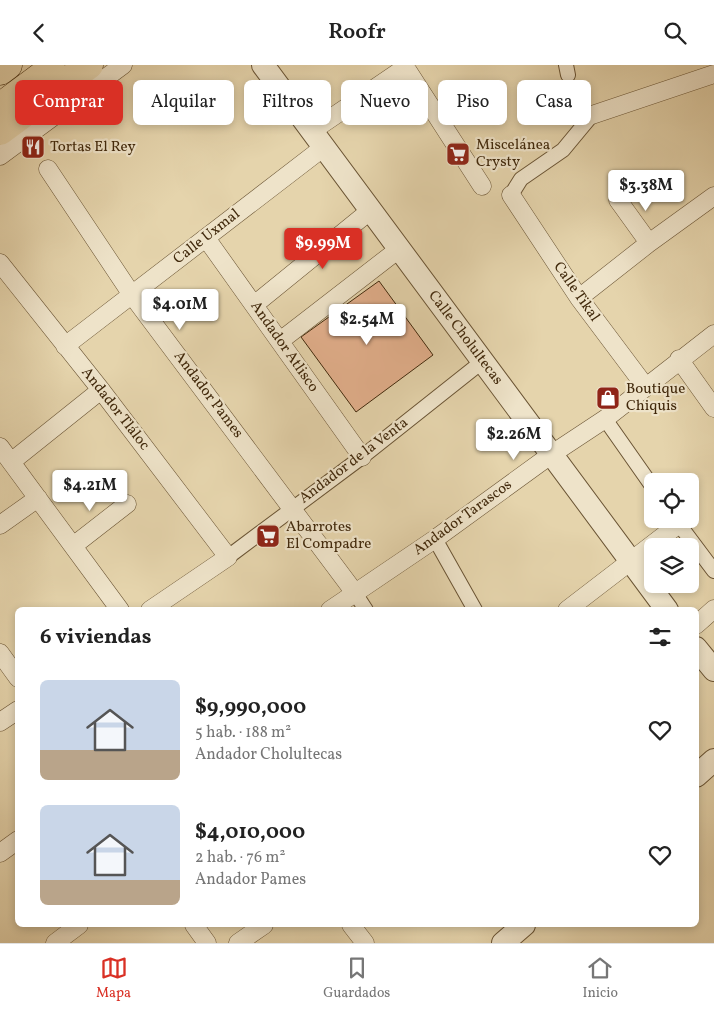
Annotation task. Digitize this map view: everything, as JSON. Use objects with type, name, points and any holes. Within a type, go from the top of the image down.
[{"type":"main road","points":[[0,71],[8,65]]},
{"type":"main road","points":[[0,107],[57,65]]},
{"type":"main road","points":[[0,131],[89,65]]},
{"type":"street","points":[[0,156],[123,65]]},
{"type":"street","name":"Calle Cholultecas","points":[[264,65],[665,607]]},
{"type":"street","points":[[405,66],[482,186]]},
{"type":"street","name":"Calle Uxmal","points":[[65,346],[206,238],[318,139],[405,66]]},
{"type":"street","points":[[511,195],[521,179],[563,150],[592,115],[714,74]]},
{"type":"street","name":"Andador Pames","points":[[48,169],[132,295],[293,507],[355,593]]},
{"type":"street","name":"Calle Tikal","points":[[511,195],[579,298],[645,386]]},
{"type":"street","points":[[579,298],[649,243],[714,196]]},
{"type":"street","points":[[618,200],[649,243]]},
{"type":"street","points":[[254,305],[371,210]]},
{"type":"street","name":"Andador Atlisco","points":[[206,238],[362,457]]},
{"type":"street","points":[[280,341],[399,249]]},
{"type":"street","name":"Andador Tláloc","points":[[0,263],[101,390],[228,557]]},
{"type":"street","name":"Andador Tarascos","points":[[334,607],[435,539],[552,454],[605,419],[679,359],[714,334]]},
{"type":"street","points":[[679,359],[714,408]]},
{"type":"street","name":"Andador de la Venta","points":[[154,607],[228,557],[362,457],[483,361]]},
{"type":"street","points":[[11,462],[101,390]]},
{"type":"street","points":[[605,419],[644,475]]},
{"type":"street","points":[[0,447],[118,607]]},
{"type":"street","points":[[0,525],[38,498]]},
{"type":"street","points":[[73,546],[127,504]]},
{"type":"street","points":[[571,607],[631,561],[669,528]]},
{"type":"street","points":[[682,528],[714,571]]},
{"type":"street","points":[[435,539],[473,607]]},
{"type":"street","points":[[355,593],[364,607]]},
{"type":"street","points":[[699,622],[714,609]]},
{"type":"street","points":[[699,652],[714,670]]},
{"type":"street","points":[[0,653],[15,674]]},
{"type":"street","points":[[0,723],[15,712]]},
{"type":"street","points":[[699,773],[714,760]]},
{"type":"street","points":[[0,853],[15,842]]},
{"type":"street","points":[[55,943],[76,927]]},
{"type":"street","points":[[195,927],[207,943]]},
{"type":"street","points":[[238,943],[261,927]]},
{"type":"street","points":[[352,927],[365,943]]},
{"type":"street","points":[[503,943],[522,927]]},
{"type":"building","points":[[379,281],[433,355],[356,412],[301,337]]},
{"type":"place","name":"Tortas El Rey","points":[[33,147]]},
{"type":"place","name":"Miscelánea Crysty","points":[[458,154]]},
{"type":"place","name":"Boutique Chiquis","points":[[608,398]]},
{"type":"place","name":"Abarrotes El Compadre","points":[[268,536]]}]
